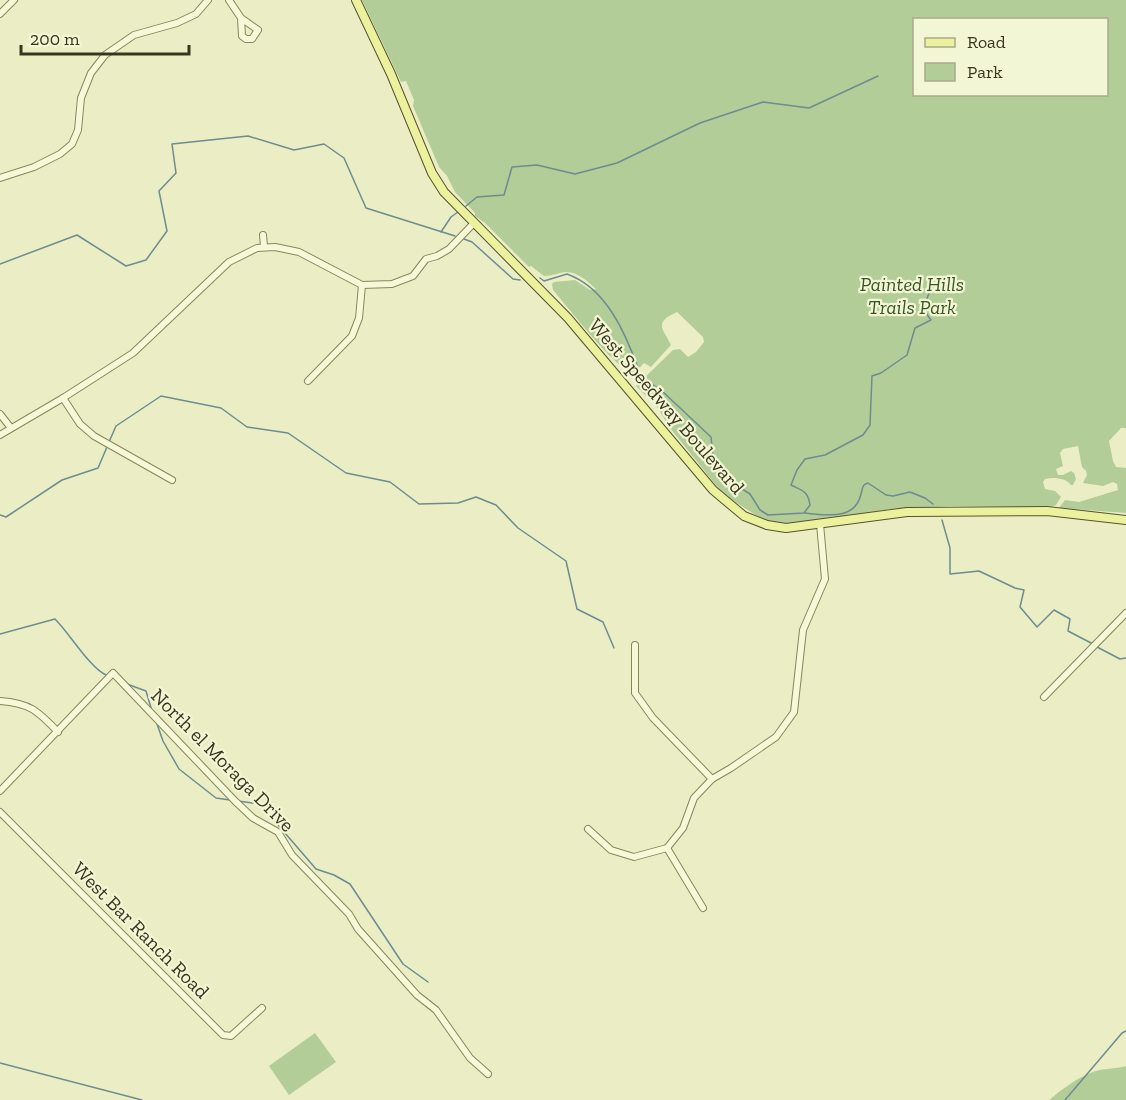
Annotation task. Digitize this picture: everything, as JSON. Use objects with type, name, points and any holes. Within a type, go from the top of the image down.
[{"type":"main road","name":"West Speedway Boulevard","points":[[356,0],[391,74],[432,173],[444,192],[568,318],[698,473],[733,509],[767,525],[786,528],[907,512],[1047,511],[1126,520]]},
{"type":"street","points":[[0,14],[14,0]]},
{"type":"street","points":[[0,178],[34,167],[60,154],[72,144],[78,130],[81,98],[91,73],[105,55],[134,35],[177,23],[196,14],[208,0]]},
{"type":"street","points":[[229,0],[241,18]]},
{"type":"street","points":[[0,435],[141,348],[229,262],[256,248],[264,246],[298,252],[362,285],[392,284],[413,276],[426,259],[449,249],[474,223]]},
{"type":"street","points":[[263,235],[264,246]]},
{"type":"street","points":[[308,381],[352,336],[359,318],[362,285]]},
{"type":"street","points":[[63,398],[80,424],[94,436],[172,480]]},
{"type":"street","points":[[0,414],[11,428]]},
{"type":"street","points":[[588,829],[611,850],[634,857],[667,848],[683,828],[694,798],[712,779],[776,737],[794,712],[803,630],[825,579],[820,524]]},
{"type":"street","points":[[1044,697],[1126,613]]},
{"type":"street","points":[[635,645],[635,693],[653,718],[712,779]]},
{"type":"street","name":"North el Moraga Drive","points":[[0,791],[113,673],[253,818],[278,832],[292,855],[349,914],[358,929],[417,995],[436,1010],[470,1058],[488,1074]]},
{"type":"street","points":[[0,701],[17,702],[38,711],[58,732]]},
{"type":"street","name":"West Bar Ranch Road","points":[[0,812],[223,1035],[231,1036],[262,1008]]},
{"type":"street","points":[[667,848],[703,908]]},
{"type":"green space","name":"Painted Hills Trails Park","points":[[362,0],[1126,0],[1126,428],[1121,428],[1109,441],[1116,467],[1126,468],[1126,513],[1059,508],[1065,500],[1079,502],[1118,490],[1117,484],[1113,482],[1103,486],[1083,483],[1087,475],[1082,467],[1078,446],[1063,449],[1060,453],[1063,466],[1056,469],[1058,475],[1071,471],[1074,473],[1076,479],[1073,485],[1056,478],[1045,479],[1043,482],[1045,489],[1055,491],[1061,497],[1056,505],[1051,507],[950,506],[891,509],[815,522],[785,524],[765,521],[719,489],[670,428],[657,407],[636,386],[673,350],[680,349],[688,357],[696,352],[704,342],[703,337],[677,312],[662,323],[671,345],[651,367],[644,363],[634,374],[615,361],[553,290],[552,284],[575,280],[590,290],[596,289],[573,273],[565,272],[544,276],[531,266],[529,267],[484,222],[475,216],[475,213],[455,192],[447,176],[439,167],[413,106],[414,100],[406,81],[401,82]]},
{"type":"green space","points":[[315,1033],[336,1062],[289,1095],[269,1066]]},
{"type":"green space","points":[[1126,1066],[1126,1100],[1049,1100],[1087,1074]]},
{"type":"waterway","points":[[466,206],[477,197],[504,195],[512,167],[537,165],[575,174],[617,163],[700,123],[763,102],[809,108],[878,76]]},
{"type":"waterway","points":[[0,264],[77,235],[126,266],[146,260],[167,231],[159,191],[176,173],[172,144],[248,136],[294,150],[324,144],[344,158],[366,208],[455,236]]},
{"type":"waterway","points":[[441,232],[451,217],[458,212]]},
{"type":"waterway","points":[[464,239],[472,242],[513,279],[520,280]]},
{"type":"waterway","points":[[540,278],[544,281],[567,274],[593,290],[603,300],[620,326],[638,368]]},
{"type":"waterway","points":[[650,383],[662,391],[711,437],[713,457],[719,474],[750,494],[760,510],[768,515],[804,513],[810,505],[808,497],[791,485],[797,470],[805,459],[825,455],[863,435],[870,425],[872,376],[881,373],[907,355],[915,328],[931,320],[923,309],[931,288]]},
{"type":"waterway","points":[[109,442],[116,426],[161,396],[221,408],[247,427],[288,433],[346,473],[390,482],[419,504],[458,503],[476,497],[496,505],[518,528],[566,561],[577,609],[603,622],[614,648]]},
{"type":"waterway","points":[[0,515],[6,517],[62,480],[98,468],[107,447]]},
{"type":"waterway","points":[[805,513],[830,515],[853,509],[858,503],[863,487],[868,483],[886,495],[893,496],[910,492],[933,504]]},
{"type":"waterway","points":[[942,520],[950,548],[950,574],[979,571],[1024,590],[1020,607],[1037,627],[1054,610],[1070,619],[1068,631],[1093,644]]},
{"type":"waterway","points":[[0,634],[55,619],[93,665],[106,675]]},
{"type":"waterway","points":[[1097,647],[1120,659],[1126,658]]},
{"type":"waterway","points":[[127,684],[146,691],[152,711]]},
{"type":"waterway","points":[[157,724],[163,741],[179,769],[216,798],[230,800]]},
{"type":"waterway","points":[[238,801],[260,804],[316,869],[350,884],[403,964],[428,982]]},
{"type":"waterway","points":[[1065,1100],[1126,1031]]},
{"type":"waterway","points":[[0,1063],[142,1100]]}]
